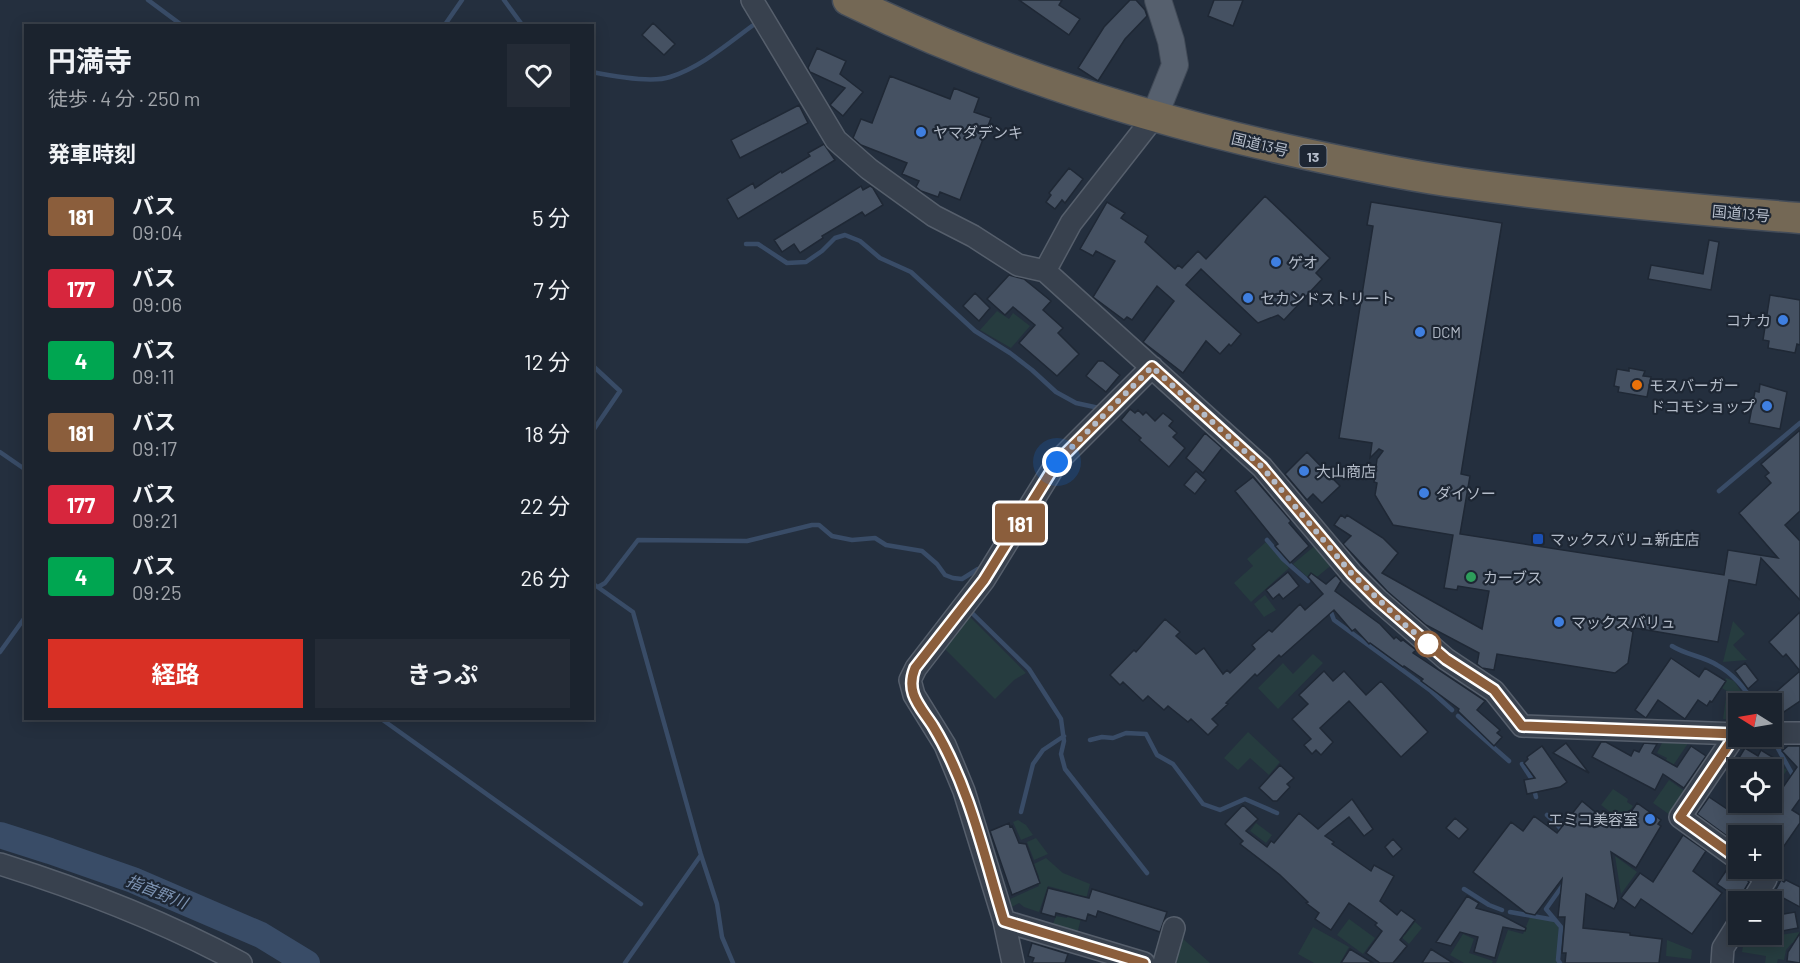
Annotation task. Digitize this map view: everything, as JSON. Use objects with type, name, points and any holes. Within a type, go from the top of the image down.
[{"type":"highway","name":"国道13号","points":[[848,0],[894,22],[1032,77],[1154,117],[1258,144],[1458,183],[1584,199],[1800,218]]},
{"type":"main road","points":[[1154,117],[1175,65],[1172,41],[1158,0]]},
{"type":"street","points":[[752,0],[836,140],[869,169],[934,216],[973,236],[1018,264],[1045,271],[1262,467],[1352,574],[1378,600],[1446,659],[1494,690],[1522,726],[1728,734]]},
{"type":"street","points":[[1045,271],[1071,223],[1154,117]]},
{"type":"street","points":[[1013,963],[1004,921],[964,791],[945,746],[914,695],[910,680],[915,668],[984,580],[1057,462],[1152,367]]},
{"type":"street","points":[[1782,733],[1800,733]]},
{"type":"street","points":[[1728,747],[1680,817],[1728,852]]},
{"type":"street","points":[[0,864],[82,891],[152,920],[241,963]]},
{"type":"street","points":[[1004,921],[1144,963]]},
{"type":"street","points":[[1164,963],[1174,928]]},
{"type":"street","points":[[1722,963],[1723,948],[1728,940]]},
{"type":"green space","points":[[997,311],[1009,319],[1013,313],[1030,326],[1011,348],[980,330]]},
{"type":"green space","points":[[1266,542],[1289,568],[1251,602],[1234,583],[1253,566],[1247,559]]},
{"type":"green space","points":[[1317,544],[1334,563],[1312,581],[1293,564]]},
{"type":"green space","points":[[1265,595],[1276,610],[1264,617],[1254,604]]},
{"type":"green space","points":[[967,614],[1026,673],[1014,680],[995,699],[944,648]]},
{"type":"green space","points":[[1733,621],[1745,634],[1733,645],[1747,660],[1723,662]]},
{"type":"green space","points":[[1313,654],[1323,663],[1278,709],[1258,688],[1283,663],[1293,674]]},
{"type":"green space","points":[[1726,678],[1734,681],[1742,693],[1728,693],[1728,719],[1723,719],[1727,691],[1722,688]]},
{"type":"green space","points":[[1248,732],[1280,762],[1269,775],[1250,758],[1238,770],[1224,758]]},
{"type":"green space","points":[[1664,739],[1691,739],[1672,767],[1665,762],[1667,758],[1657,753]]},
{"type":"green space","points":[[1782,767],[1787,770],[1782,777]]},
{"type":"green space","points":[[1669,780],[1686,792],[1670,815],[1653,803]]},
{"type":"green space","points":[[1613,789],[1628,799],[1627,802],[1633,806],[1622,821],[1601,805]]},
{"type":"green space","points":[[1018,820],[1026,825],[1033,835],[1021,840],[1013,822]]},
{"type":"green space","points":[[1256,823],[1272,835],[1266,843],[1250,831]]},
{"type":"green space","points":[[1036,838],[1048,854],[1034,860],[1027,842]]},
{"type":"green space","points":[[1615,856],[1637,872],[1621,894]]},
{"type":"green space","points":[[1046,858],[1063,873],[1090,884],[1077,934],[1052,927],[1056,916],[1067,918],[1073,893],[1048,886],[1039,912],[1019,903],[1012,907],[1010,899],[1039,886],[1036,879],[1039,877],[1034,864]]},
{"type":"green space","points":[[1530,917],[1554,921],[1559,928],[1557,963],[1496,963],[1508,930],[1523,934]]},
{"type":"green space","points":[[1349,919],[1375,938],[1363,954],[1337,935]]},
{"type":"green space","points":[[1415,922],[1422,928],[1409,944],[1401,937]]},
{"type":"green space","points":[[1313,927],[1349,947],[1340,963],[1314,963],[1298,954]]},
{"type":"green space","points":[[1800,932],[1799,944],[1792,943],[1786,950],[1784,960],[1778,959],[1777,963],[1765,963],[1766,956],[1742,952],[1743,945],[1782,945],[1782,935]]},
{"type":"green space","points":[[1463,934],[1474,939],[1469,953],[1493,961],[1492,963],[1464,963],[1450,955]]},
{"type":"green space","points":[[1181,937],[1210,963],[1175,963]]},
{"type":"green space","points":[[1667,940],[1692,950],[1691,959],[1666,956]]},
{"type":"building","points":[[1019,0],[1062,0],[1059,5],[1080,19],[1069,35]]},
{"type":"building","points":[[1130,0],[1136,0],[1147,16],[1125,39],[1098,81],[1078,68],[1104,27]]},
{"type":"building","points":[[1214,0],[1243,0],[1233,26],[1208,16]]},
{"type":"building","points":[[653,23],[675,44],[664,55],[642,35]]},
{"type":"building","points":[[817,48],[846,61],[840,74],[863,92],[843,116],[830,105],[845,88],[810,72],[808,68]]},
{"type":"building","name":"ヤマダデンキ","points":[[890,76],[950,99],[954,88],[979,98],[974,112],[991,118],[960,200],[940,192],[938,197],[921,191],[916,187],[919,181],[902,174],[907,163],[861,145],[853,138],[861,119],[872,123]]},
{"type":"building","points":[[799,105],[808,123],[740,158],[731,140]]},
{"type":"building","points":[[824,144],[835,160],[738,219],[727,199],[753,183],[755,188],[781,171],[782,173],[810,156],[808,153]]},
{"type":"building","points":[[1069,168],[1083,179],[1065,203],[1062,200],[1055,209],[1046,202],[1051,195],[1049,193]]},
{"type":"building","points":[[861,186],[863,190],[870,186],[873,188],[883,205],[865,216],[862,212],[822,236],[823,238],[800,253],[794,244],[782,252],[774,240]]},
{"type":"building","points":[[1265,196],[1330,258],[1316,273],[1322,279],[1284,320],[1278,315],[1258,323],[1201,269],[1186,285],[1241,334],[1220,354],[1206,341],[1183,373],[1143,342],[1174,301],[1157,286],[1132,320],[1127,317],[1124,320],[1093,297],[1115,261],[1096,251],[1093,256],[1080,249],[1107,202],[1125,213],[1121,218],[1148,236],[1145,242],[1175,269],[1178,265],[1182,268],[1198,251],[1206,259]]},
{"type":"building","points":[[1371,202],[1502,223],[1461,474],[1470,476],[1460,534],[1724,575],[1728,550],[1778,558],[1739,513],[1771,483],[1765,476],[1769,473],[1761,464],[1800,430],[1800,511],[1785,525],[1800,541],[1800,600],[1761,558],[1756,585],[1729,580],[1718,642],[1623,626],[1633,632],[1628,663],[1615,673],[1497,654],[1494,670],[1482,668],[1477,664],[1479,653],[1426,625],[1387,591],[1343,544],[1351,536],[1334,525],[1341,515],[1345,518],[1347,515],[1383,538],[1398,553],[1382,573],[1482,629],[1489,591],[1458,586],[1457,590],[1444,588],[1453,535],[1393,525],[1375,495],[1377,459],[1383,451],[1379,449],[1370,458],[1372,443],[1339,438],[1373,226],[1367,225]]},
{"type":"building","points":[[1709,240],[1719,242],[1711,290],[1648,279],[1651,265],[1703,274]]},
{"type":"building","points":[[1009,275],[1024,279],[1051,301],[1043,310],[1063,328],[1058,333],[1079,354],[1057,376],[1019,343],[1035,325],[1013,307],[1005,315],[987,299]]},
{"type":"building","points":[[975,293],[990,308],[979,321],[963,306]]},
{"type":"building","name":"コナカ","points":[[1770,295],[1800,300],[1800,345],[1797,344],[1795,353],[1768,348],[1769,341],[1763,340]]},
{"type":"building","points":[[1098,361],[1103,361],[1120,375],[1106,392],[1086,376]]},
{"type":"building","name":"モスバーガー","points":[[1629,368],[1645,371],[1643,376],[1651,377],[1647,397],[1618,392],[1619,387],[1614,386],[1617,369],[1629,371]]},
{"type":"building","name":"ドコモショップ","points":[[1760,384],[1787,392],[1780,429],[1749,423],[1755,391],[1759,392]]},
{"type":"building","points":[[1130,409],[1135,413],[1138,410],[1143,415],[1146,412],[1155,421],[1163,413],[1173,421],[1169,426],[1177,433],[1173,437],[1185,448],[1169,467],[1121,420]]},
{"type":"building","points":[[1205,433],[1222,448],[1203,473],[1186,458]]},
{"type":"building","points":[[1307,452],[1340,486],[1322,503],[1313,494],[1307,500],[1285,474]]},
{"type":"building","points":[[1196,471],[1206,480],[1195,494],[1184,485]]},
{"type":"building","points":[[1253,477],[1309,546],[1290,563],[1275,546],[1278,544],[1235,491]]},
{"type":"building","points":[[1288,572],[1299,586],[1283,599],[1279,594],[1273,599],[1266,590]]},
{"type":"building","points":[[1311,573],[1326,584],[1336,575],[1341,581],[1335,591],[1380,624],[1394,639],[1396,637],[1403,640],[1416,650],[1413,653],[1485,701],[1477,710],[1500,730],[1497,733],[1502,737],[1494,746],[1458,711],[1459,709],[1421,681],[1423,679],[1369,644],[1355,629],[1352,631],[1334,610],[1281,657],[1279,655],[1257,676],[1255,674],[1212,719],[1218,725],[1208,735],[1191,719],[1188,722],[1168,706],[1164,710],[1148,696],[1143,701],[1123,682],[1120,685],[1110,675],[1134,650],[1136,652],[1165,619],[1180,632],[1176,636],[1196,654],[1204,648],[1223,674],[1227,670],[1230,673],[1255,649],[1252,645],[1269,630],[1272,632],[1300,604],[1305,610],[1323,594],[1308,577]]},
{"type":"building","points":[[1800,612],[1800,671],[1786,654],[1783,657],[1769,642]]},
{"type":"building","points":[[1671,658],[1699,677],[1705,668],[1726,681],[1712,702],[1710,701],[1707,706],[1698,700],[1685,719],[1658,700],[1646,718],[1635,710]]},
{"type":"building","points":[[1745,663],[1758,680],[1748,689],[1735,671]]},
{"type":"building","points":[[1324,671],[1333,681],[1344,671],[1366,695],[1381,681],[1428,732],[1401,757],[1349,701],[1320,728],[1333,742],[1321,755],[1316,750],[1312,754],[1304,745],[1311,739],[1292,719],[1308,704],[1299,695]]},
{"type":"building","points":[[1800,671],[1800,701],[1782,713],[1782,693],[1775,693]]},
{"type":"building","points":[[1601,742],[1606,742],[1631,756],[1634,750],[1639,752],[1644,743],[1657,744],[1652,753],[1677,767],[1691,746],[1706,756],[1684,788],[1663,774],[1655,790],[1592,757]]},
{"type":"building","points":[[1566,743],[1589,773],[1553,753]]},
{"type":"building","points":[[1542,746],[1567,782],[1560,787],[1527,794],[1524,780],[1535,778],[1524,763],[1527,757]]},
{"type":"building","points":[[1788,746],[1800,746],[1800,799],[1792,810],[1800,815],[1800,823],[1784,846],[1782,845],[1782,825],[1728,825],[1728,837],[1697,814],[1709,797],[1728,810],[1728,813],[1782,813],[1782,789],[1797,767],[1782,751]]},
{"type":"building","points":[[1745,748],[1758,756],[1761,750],[1774,758],[1773,759],[1738,759]]},
{"type":"building","points":[[1280,765],[1294,778],[1287,784],[1290,787],[1277,801],[1273,801],[1259,788]]},
{"type":"building","points":[[1352,799],[1373,829],[1364,836],[1349,817],[1325,836],[1334,842],[1332,844],[1371,871],[1374,865],[1394,876],[1380,901],[1397,915],[1401,910],[1415,920],[1400,940],[1407,946],[1393,963],[1380,963],[1366,953],[1382,931],[1375,925],[1377,923],[1349,903],[1331,930],[1315,919],[1319,913],[1306,903],[1308,902],[1280,875],[1240,844],[1243,841],[1225,824],[1243,805],[1258,819],[1246,831],[1267,847],[1271,841],[1274,843],[1299,813],[1318,829]]},
{"type":"building","points":[[1582,801],[1606,821],[1607,819],[1620,828],[1637,803],[1661,820],[1658,824],[1661,826],[1636,868],[1611,852],[1618,901],[1614,909],[1586,894],[1583,928],[1662,939],[1659,963],[1565,963],[1566,953],[1562,953],[1565,917],[1558,917],[1562,879],[1535,915],[1526,913],[1473,872],[1511,822],[1523,831],[1534,816],[1557,833]]},
{"type":"building","points":[[1455,818],[1468,829],[1459,839],[1446,828]]},
{"type":"building","points":[[1009,823],[1019,843],[1026,844],[1040,883],[1012,895],[990,831]]},
{"type":"building","points":[[1683,835],[1706,851],[1693,871],[1722,893],[1692,934],[1641,899],[1635,908],[1621,898],[1640,873],[1653,882]]},
{"type":"building","points":[[1393,839],[1402,849],[1393,857],[1385,847]]},
{"type":"building","points":[[1728,868],[1728,879],[1746,879],[1749,882],[1744,891],[1728,892],[1717,884]]},
{"type":"building","points":[[1781,880],[1800,887],[1800,907],[1782,897],[1782,891],[1775,891]]},
{"type":"building","points":[[1048,888],[1089,898],[1092,889],[1167,912],[1160,932],[1098,911],[1096,917],[1088,914],[1086,921],[1056,913],[1055,917],[1041,913]]},
{"type":"building","points":[[1467,896],[1479,903],[1476,908],[1501,915],[1526,928],[1525,931],[1503,927],[1495,958],[1474,952],[1478,937],[1460,932],[1451,946],[1436,942]]},
{"type":"building","points":[[1795,912],[1798,928],[1782,931],[1782,914]]},
{"type":"building","points":[[1800,933],[1800,963],[1787,961],[1788,952]]},
{"type":"building","points":[[1032,943],[1068,954],[1065,963],[1032,963],[1034,958],[1028,956]]},
{"type":"building","points":[[1350,949],[1373,963],[1341,963]]},
{"type":"building","points":[[1431,949],[1453,963],[1422,963]]},
{"type":"waterway","points":[[148,0],[180,24]]},
{"type":"waterway","points":[[445,24],[462,0]]},
{"type":"waterway","points":[[504,0],[522,24]]},
{"type":"waterway","points":[[594,72],[643,79],[670,77],[703,61],[752,26]]},
{"type":"waterway","points":[[746,244],[758,244],[787,263],[806,262],[835,238],[845,235],[860,241],[880,258],[911,272],[975,331],[1010,353],[1056,392],[1076,403],[1099,408]]},
{"type":"waterway","points":[[594,367],[620,391],[594,429]]},
{"type":"waterway","points":[[1719,491],[1800,423]]},
{"type":"waterway","points":[[0,452],[24,469]]},
{"type":"waterway","points":[[598,587],[605,583],[638,540],[747,541],[812,525],[819,525],[832,536],[852,540],[875,538],[886,545],[922,551],[937,564],[945,575],[953,578],[962,579],[978,569]]},
{"type":"waterway","points":[[1267,540],[1283,559],[1308,581]]},
{"type":"waterway","points":[[594,584],[633,612],[701,855],[717,904],[722,937],[733,963]]},
{"type":"waterway","points":[[1329,607],[1334,620],[1431,691],[1452,710]]},
{"type":"waterway","points":[[970,611],[1029,669],[1061,719],[1064,741],[1061,754],[1065,769],[1147,873]]},
{"type":"waterway","points":[[0,652],[24,619]]},
{"type":"waterway","points":[[1672,646],[1723,668],[1747,693]]},
{"type":"waterway","points":[[1458,716],[1509,761]]},
{"type":"waterway","points":[[383,720],[641,904]]},
{"type":"waterway","points":[[1090,740],[1102,737],[1113,738],[1126,733],[1146,734],[1157,755],[1173,764],[1203,804],[1220,810],[1245,799],[1277,813]]},
{"type":"waterway","points":[[1021,812],[1033,764],[1043,750],[1064,736]]},
{"type":"waterway","points":[[1777,747],[1800,788]]},
{"type":"waterway","points":[[1522,764],[1531,778],[1536,797]]},
{"type":"waterway","points":[[1547,815],[1564,833]]},
{"type":"waterway","name":"指首野川","points":[[0,835],[133,880],[261,935],[307,963]]},
{"type":"waterway","points":[[625,963],[701,855]]},
{"type":"waterway","points":[[1560,963],[1558,960],[1561,927],[1546,909],[1563,885]]},
{"type":"waterway","points":[[1464,889],[1489,905],[1502,910]]},
{"type":"waterway","points":[[1510,912],[1555,920]]},
{"type":"bus line","name":"181","points":[[1144,963],[1004,921],[964,791],[945,746],[914,695],[910,680],[915,668],[984,580],[1057,462],[1152,367],[1262,467],[1352,574],[1378,600],[1446,659],[1494,690],[1522,726],[1736,734],[1680,817],[1728,852]]},
{"type":"place","name":"ヤマダデンキ","points":[[921,132]]},
{"type":"place","name":"ゲオ","points":[[1276,262]]},
{"type":"place","name":"セカンドストリート","points":[[1248,298]]},
{"type":"place","name":"コナカ","points":[[1783,320]]},
{"type":"place","name":"DCM","points":[[1420,332]]},
{"type":"place","name":"モスバーガー","points":[[1637,385]]},
{"type":"place","name":"ドコモショップ","points":[[1767,406]]},
{"type":"place","name":"大山商店","points":[[1304,471]]},
{"type":"place","name":"ダイソー","points":[[1424,493]]},
{"type":"place","name":"マックスバリュ新庄店","points":[[1538,539]]},
{"type":"place","name":"カーブス","points":[[1471,577]]},
{"type":"place","name":"マックスバリュ","points":[[1559,622]]},
{"type":"place","name":"エミコ美容室","points":[[1650,819]]},
{"type":"route","points":[[1057,462],[1152,367],[1262,467],[1352,574],[1404,624],[1432,647],[1428,644]]}]
